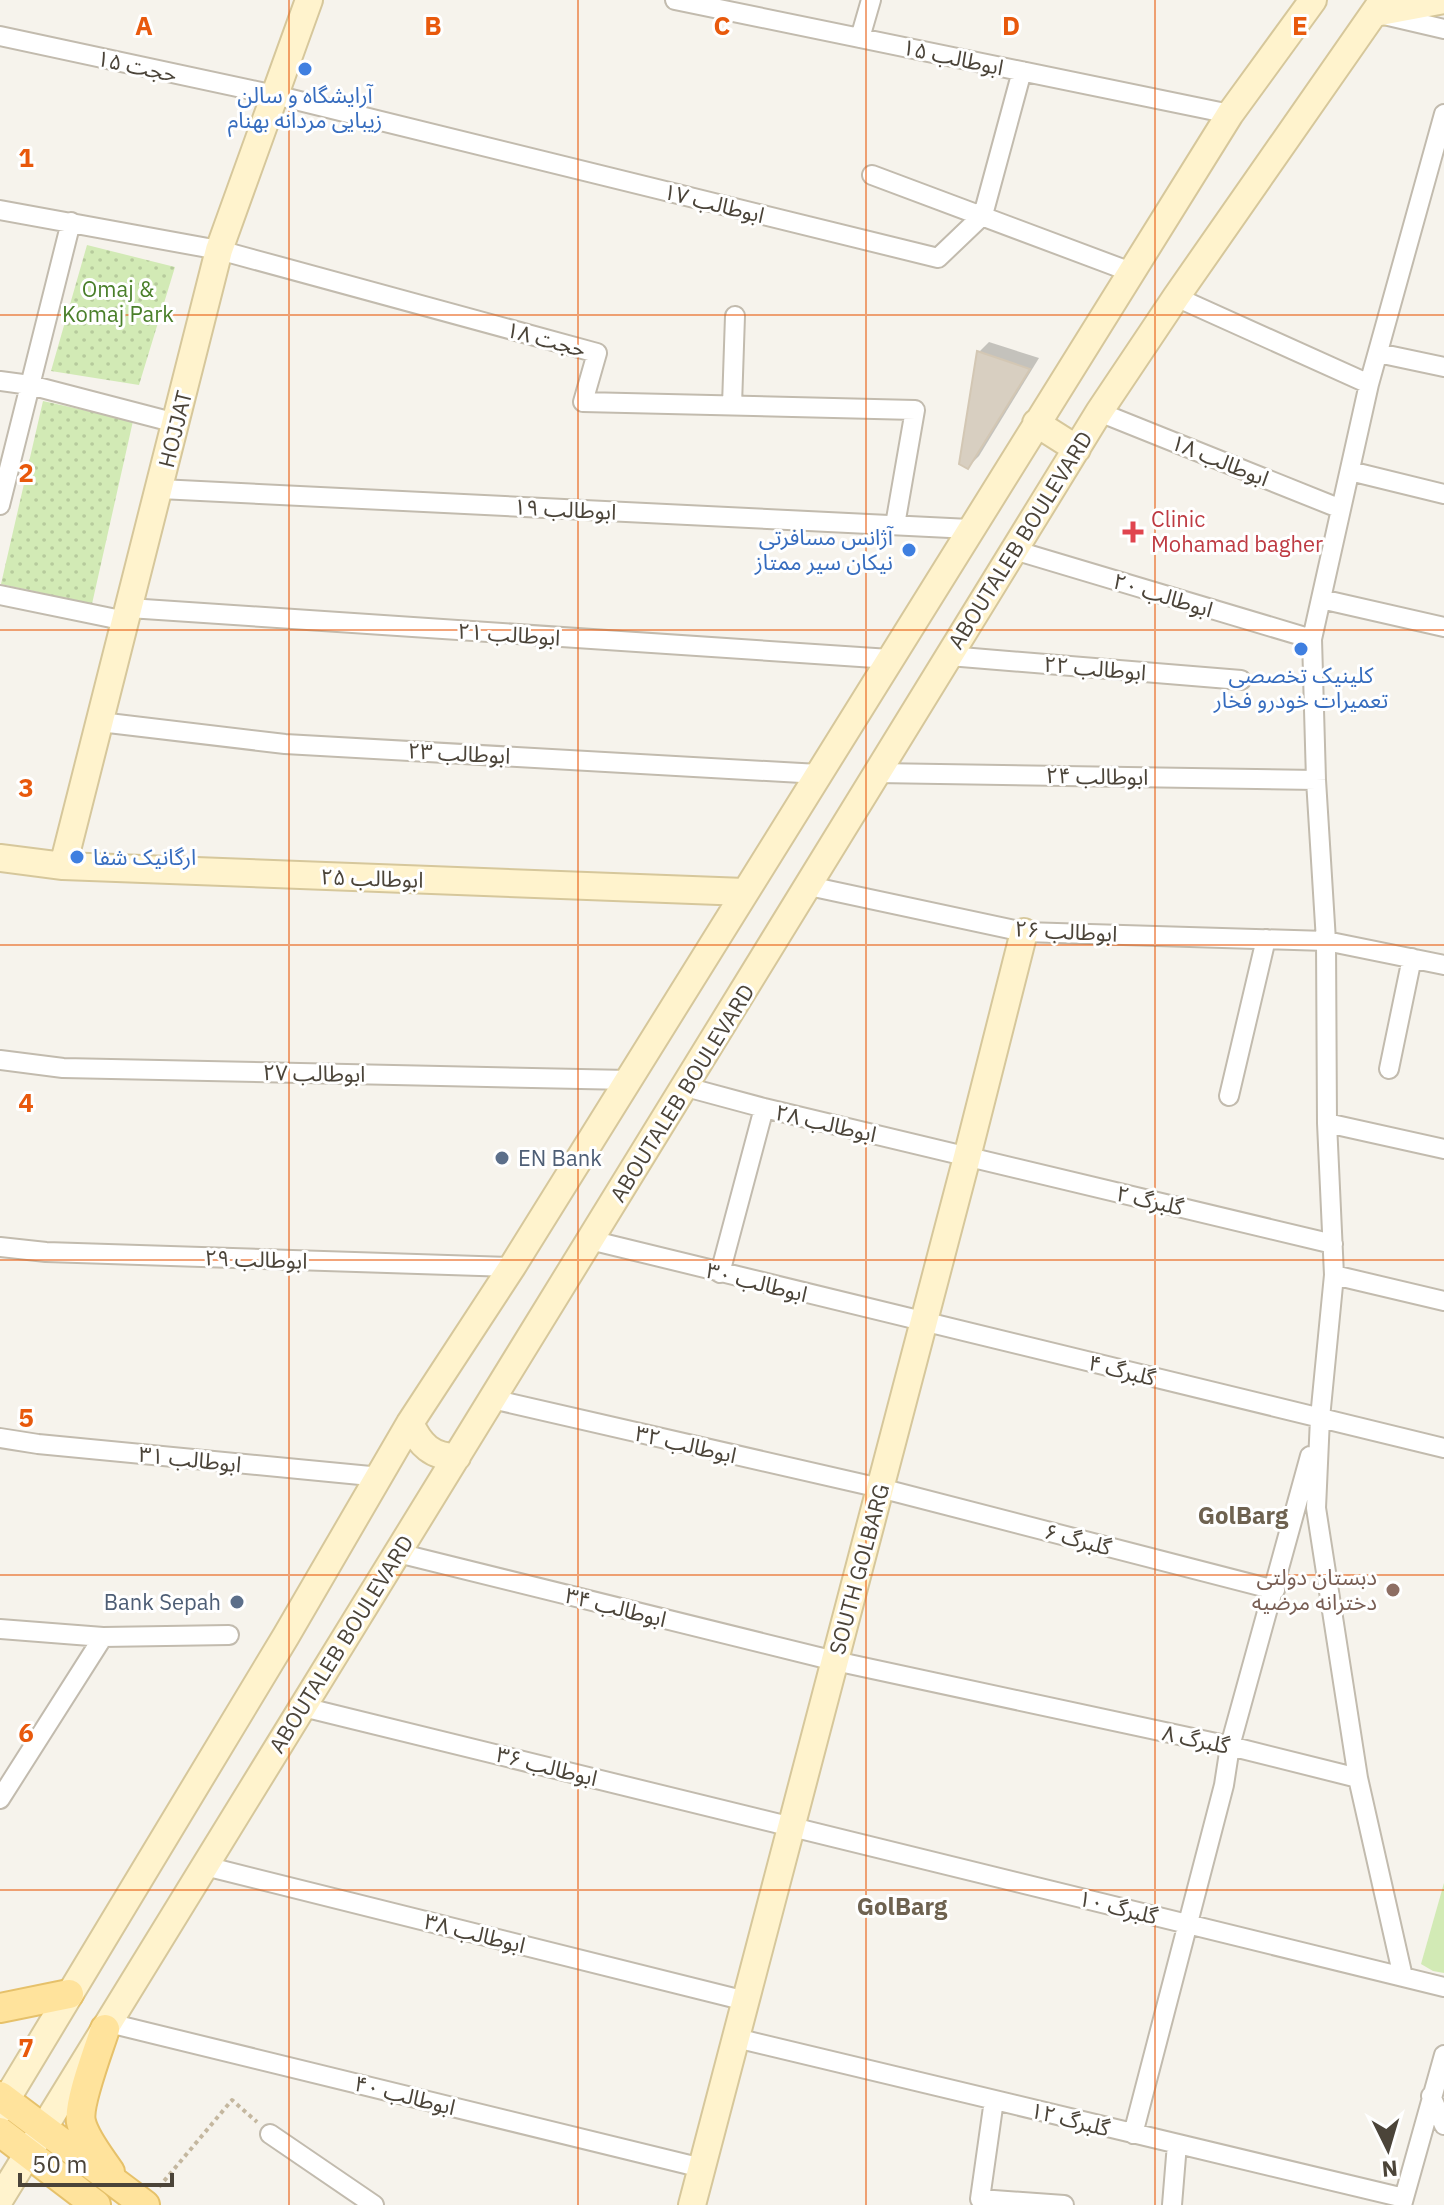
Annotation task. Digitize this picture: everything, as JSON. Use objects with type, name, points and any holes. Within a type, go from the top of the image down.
[{"type":"main road","name":"HOJJAT","points":[[63,866],[219,250],[309,0]]},
{"type":"main road","points":[[145,2205],[44,2129],[2,2102],[381,1477],[410,1423],[512,1267],[1230,114],[1313,0]]},
{"type":"main road","points":[[1379,6],[1444,0]]},
{"type":"main road","name":"ABOUTALEB BOULEVARD","points":[[0,2199],[1099,412],[1379,6]]},
{"type":"main road","points":[[1036,423],[1077,449]]},
{"type":"main road","name":"ابوطالب ۲۵","points":[[0,858],[63,866],[745,892]]},
{"type":"main road","name":"SOUTH GOLBARG","points":[[692,2205],[1024,932]]},
{"type":"main road","points":[[410,1423],[416,1437],[430,1451],[457,1457]]},
{"type":"main road","points":[[0,2008],[69,1994]]},
{"type":"main road","points":[[107,2026],[89,2078],[80,2120],[119,2186]]},
{"type":"main road","points":[[0,2132],[96,2205]]},
{"type":"street","name":"ابوطالب ۱۵","points":[[675,0],[1230,114]]},
{"type":"street","points":[[860,38],[871,0]]},
{"type":"street","points":[[1379,6],[1444,29]]},
{"type":"street","name":"حجت ۱۵","points":[[0,36],[275,95]]},
{"type":"street","points":[[983,215],[1022,71]]},
{"type":"street","name":"ابوطالب ۱۷","points":[[275,95],[938,258],[983,215]]},
{"type":"street","points":[[1403,1977],[1358,1778],[1316,1508],[1320,1418],[1334,1275],[1327,1123],[1326,941],[1316,780],[1312,639],[1369,384],[1444,114]]},
{"type":"street","points":[[872,175],[1131,272]]},
{"type":"street","points":[[0,210],[219,250]]},
{"type":"street","points":[[0,505],[71,222]]},
{"type":"street","name":"حجت ۱۸","points":[[219,250],[597,353],[583,402],[915,410],[895,525]]},
{"type":"street","points":[[1176,297],[1369,384]]},
{"type":"street","points":[[732,405],[735,316]]},
{"type":"street","points":[[1378,353],[1444,367]]},
{"type":"street","points":[[0,381],[30,385],[176,423]]},
{"type":"street","name":"ابوطالب ۱۸","points":[[1099,412],[1341,509]]},
{"type":"street","points":[[1350,471],[1444,494]]},
{"type":"street","name":"ابوطالب ۱۹","points":[[160,489],[970,529]]},
{"type":"street","name":"ابوطالب ۲۰","points":[[1014,550],[1312,639]]},
{"type":"street","name":"ابوطالب ۲۱","points":[[0,595],[127,615],[890,659]]},
{"type":"street","points":[[1321,599],[1444,627]]},
{"type":"street","name":"ابوطالب ۲۲","points":[[949,656],[1241,680]]},
{"type":"street","name":"ابوطالب ۲۳","points":[[100,722],[285,744],[819,774]]},
{"type":"street","name":"ابوطالب ۲۴","points":[[877,773],[1316,780]]},
{"type":"street","name":"ابوطالب ۲۶","points":[[809,886],[1024,932],[1326,941],[1444,965]]},
{"type":"street","points":[[1229,1096],[1266,939]]},
{"type":"street","points":[[1389,1069],[1412,958]]},
{"type":"street","name":"ابوطالب ۲۷","points":[[0,1060],[63,1068],[629,1080]]},
{"type":"street","name":"ابوطالب ۲۸","points":[[686,1087],[967,1157]]},
{"type":"street","points":[[720,1273],[764,1108]]},
{"type":"street","points":[[1327,1123],[1444,1149]]},
{"type":"street","name":"گلبرگ ۲","points":[[967,1157],[1333,1244]]},
{"type":"street","name":"ابوطالب ۳۰","points":[[590,1240],[924,1322]]},
{"type":"street","name":"ابوطالب ۲۹","points":[[0,1247],[46,1252],[512,1267]]},
{"type":"street","points":[[1334,1275],[1444,1301]]},
{"type":"street","name":"گلبرگ ۴","points":[[924,1322],[1444,1448]]},
{"type":"street","name":"ابوطالب ۳۲","points":[[492,1399],[880,1488]]},
{"type":"street","points":[[1133,2134],[1224,1785],[1230,1746],[1320,1418]]},
{"type":"street","name":"ابوطالب ۳۱","points":[[0,1438],[381,1477]]},
{"type":"street","name":"گلبرگ ۶","points":[[880,1488],[1275,1590]]},
{"type":"street","name":"ابوطالب ۳۴","points":[[398,1553],[835,1661]]},
{"type":"street","points":[[0,1629],[103,1637],[229,1635]]},
{"type":"street","points":[[0,1799],[103,1637]]},
{"type":"street","name":"گلبرگ ۸","points":[[835,1661],[1230,1746],[1358,1778]]},
{"type":"street","name":"ابوطالب ۳۶","points":[[303,1707],[792,1826]]},
{"type":"street","name":"گلبرگ ۱۰","points":[[792,1826],[1444,1987]]},
{"type":"street","name":"ابوطالب ۳۸","points":[[205,1866],[746,2001]]},
{"type":"street","name":"ابوطالب ۴۰","points":[[107,2026],[702,2168]]},
{"type":"street","name":"گلبرگ ۱۲","points":[[736,2038],[1403,2201]]},
{"type":"street","points":[[1403,2201],[1438,2098],[1444,2055]]},
{"type":"street","points":[[1438,2098],[1444,2125]]},
{"type":"street","points":[[994,2100],[980,2199],[1064,2205]]},
{"type":"street","points":[[270,2134],[374,2205]]},
{"type":"street","points":[[1172,2205],[1177,2144]]},
{"type":"path","points":[[145,2205],[232,2100],[270,2134]]},
{"type":"green space","name":"Omaj & Komaj Park","points":[[87,245],[175,267],[139,385],[51,371]]},
{"type":"green space","points":[[43,401],[133,421],[92,604],[1,584]]},
{"type":"green space","points":[[1444,1883],[1444,1973],[1421,1964]]},
{"type":"building","points":[[977,351],[1030,369],[968,469],[959,464]]},
{"type":"place","name":"آرایشگاه و سالن زیبایی مردانه بهنام","points":[[305,69]]},
{"type":"place","name":"Clinic Mohamad bagher","points":[[1133,532]]},
{"type":"place","name":"آژانس مسافرتی نیکان سیر ممتاز","points":[[909,550]]},
{"type":"place","name":"کلینیک تخصصی تعمیرات خودرو فخار","points":[[1301,649]]},
{"type":"place","name":"ارگانیک شفا","points":[[77,857]]},
{"type":"place","name":"EN Bank","points":[[502,1158]]},
{"type":"place","name":"دبستان دولتی دخترانه مرضیه","points":[[1393,1590]]},
{"type":"place","name":"Bank Sepah","points":[[237,1602]]},
{"type":"district","name":"GolBarg","points":[[1243,1516]]},
{"type":"district","name":"GolBarg","points":[[902,1907]]}]
